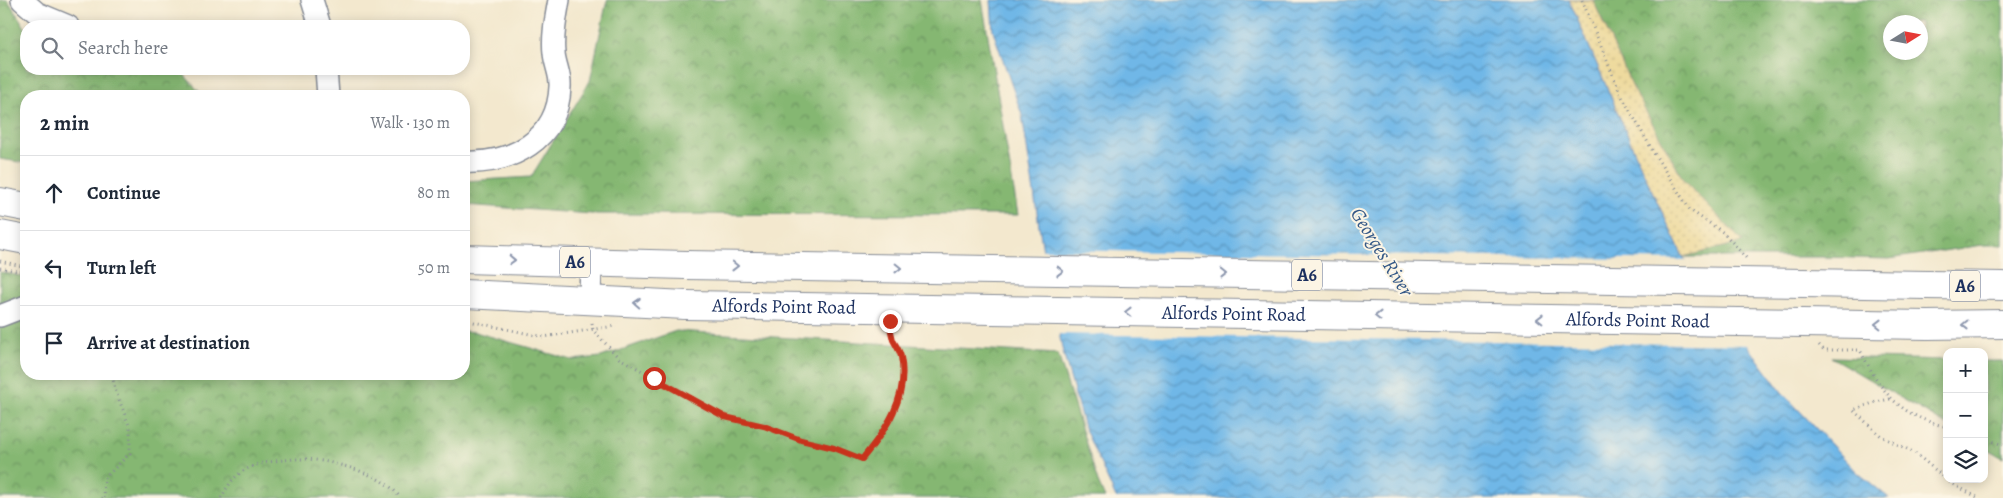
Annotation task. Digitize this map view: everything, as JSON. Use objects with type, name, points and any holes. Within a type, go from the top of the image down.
[{"type":"highway","points":[[0,202],[20,206]]},
{"type":"highway","points":[[0,235],[20,239]]},
{"type":"highway","name":"A6","points":[[470,259],[686,265],[2003,286]]},
{"type":"highway","name":"Alfords Point Road","points":[[470,294],[686,305],[1926,325],[2003,324]]},
{"type":"street","points":[[22,0],[37,13],[54,20]]},
{"type":"street","points":[[312,0],[318,20]]},
{"type":"street","points":[[470,162],[488,161],[512,155],[532,144],[547,126],[556,108],[560,86],[554,43],[559,0]]},
{"type":"street","points":[[326,75],[328,90]]},
{"type":"street","points":[[590,300],[591,262]]},
{"type":"street","points":[[0,316],[20,308]]},
{"type":"path","points":[[1582,0],[1621,95],[1655,155],[1690,210],[1724,233],[1749,262]]},
{"type":"path","points":[[0,262],[20,265]]},
{"type":"path","points":[[0,268],[20,272]]},
{"type":"path","points":[[590,300],[593,330],[619,358],[725,417],[764,426],[862,459],[888,424],[896,407],[900,389],[902,360],[900,352],[892,339],[890,321]]},
{"type":"path","points":[[470,321],[544,337],[623,324]]},
{"type":"path","points":[[1817,343],[1824,350],[1860,350],[1871,372],[1890,399],[1912,416],[1943,426]]},
{"type":"path","points":[[102,498],[104,479],[130,453],[130,428],[113,380]]},
{"type":"path","points":[[1890,399],[1853,410],[1881,436],[1916,453],[1951,484],[1980,498]]},
{"type":"path","points":[[1988,440],[2003,446]]},
{"type":"path","points":[[221,498],[234,477],[254,465],[299,459],[327,462],[384,481],[398,493],[400,498]]},
{"type":"green space","points":[[0,0],[8,0],[20,20],[20,75],[184,75],[198,90],[20,90],[20,162],[0,159]]},
{"type":"green space","points":[[607,0],[982,0],[1018,215],[592,214],[470,205],[470,181],[531,177],[590,81]]},
{"type":"green space","points":[[1569,0],[2003,0],[2003,245],[1983,245],[1889,259],[1683,257]]},
{"type":"green space","points":[[0,272],[20,276],[20,380],[470,380],[470,332],[572,360],[601,357],[676,331],[1058,354],[1098,482],[1105,498],[0,498]]},
{"type":"green space","points":[[1831,357],[1943,360],[1943,423]]},
{"type":"green space","points":[[1988,361],[2003,361],[2003,458],[1988,449]]},
{"type":"sand","points":[[1569,0],[1593,0],[1633,88],[1684,181],[1743,242],[1683,257],[1646,178]]},
{"type":"water","name":"Georges River","points":[[991,0],[1569,0],[1646,178],[1683,257],[1781,391],[1857,472],[1889,498],[1116,498],[1084,427],[1063,352],[1046,271],[1022,115],[993,31]]},
{"type":"pier","points":[[1041,250],[1689,260],[1751,345],[1057,334]]},
{"type":"route","points":[[654,378],[725,417],[764,426],[862,459],[881,436],[888,424],[896,407],[900,389],[902,360],[900,352],[892,339],[890,321]]}]
